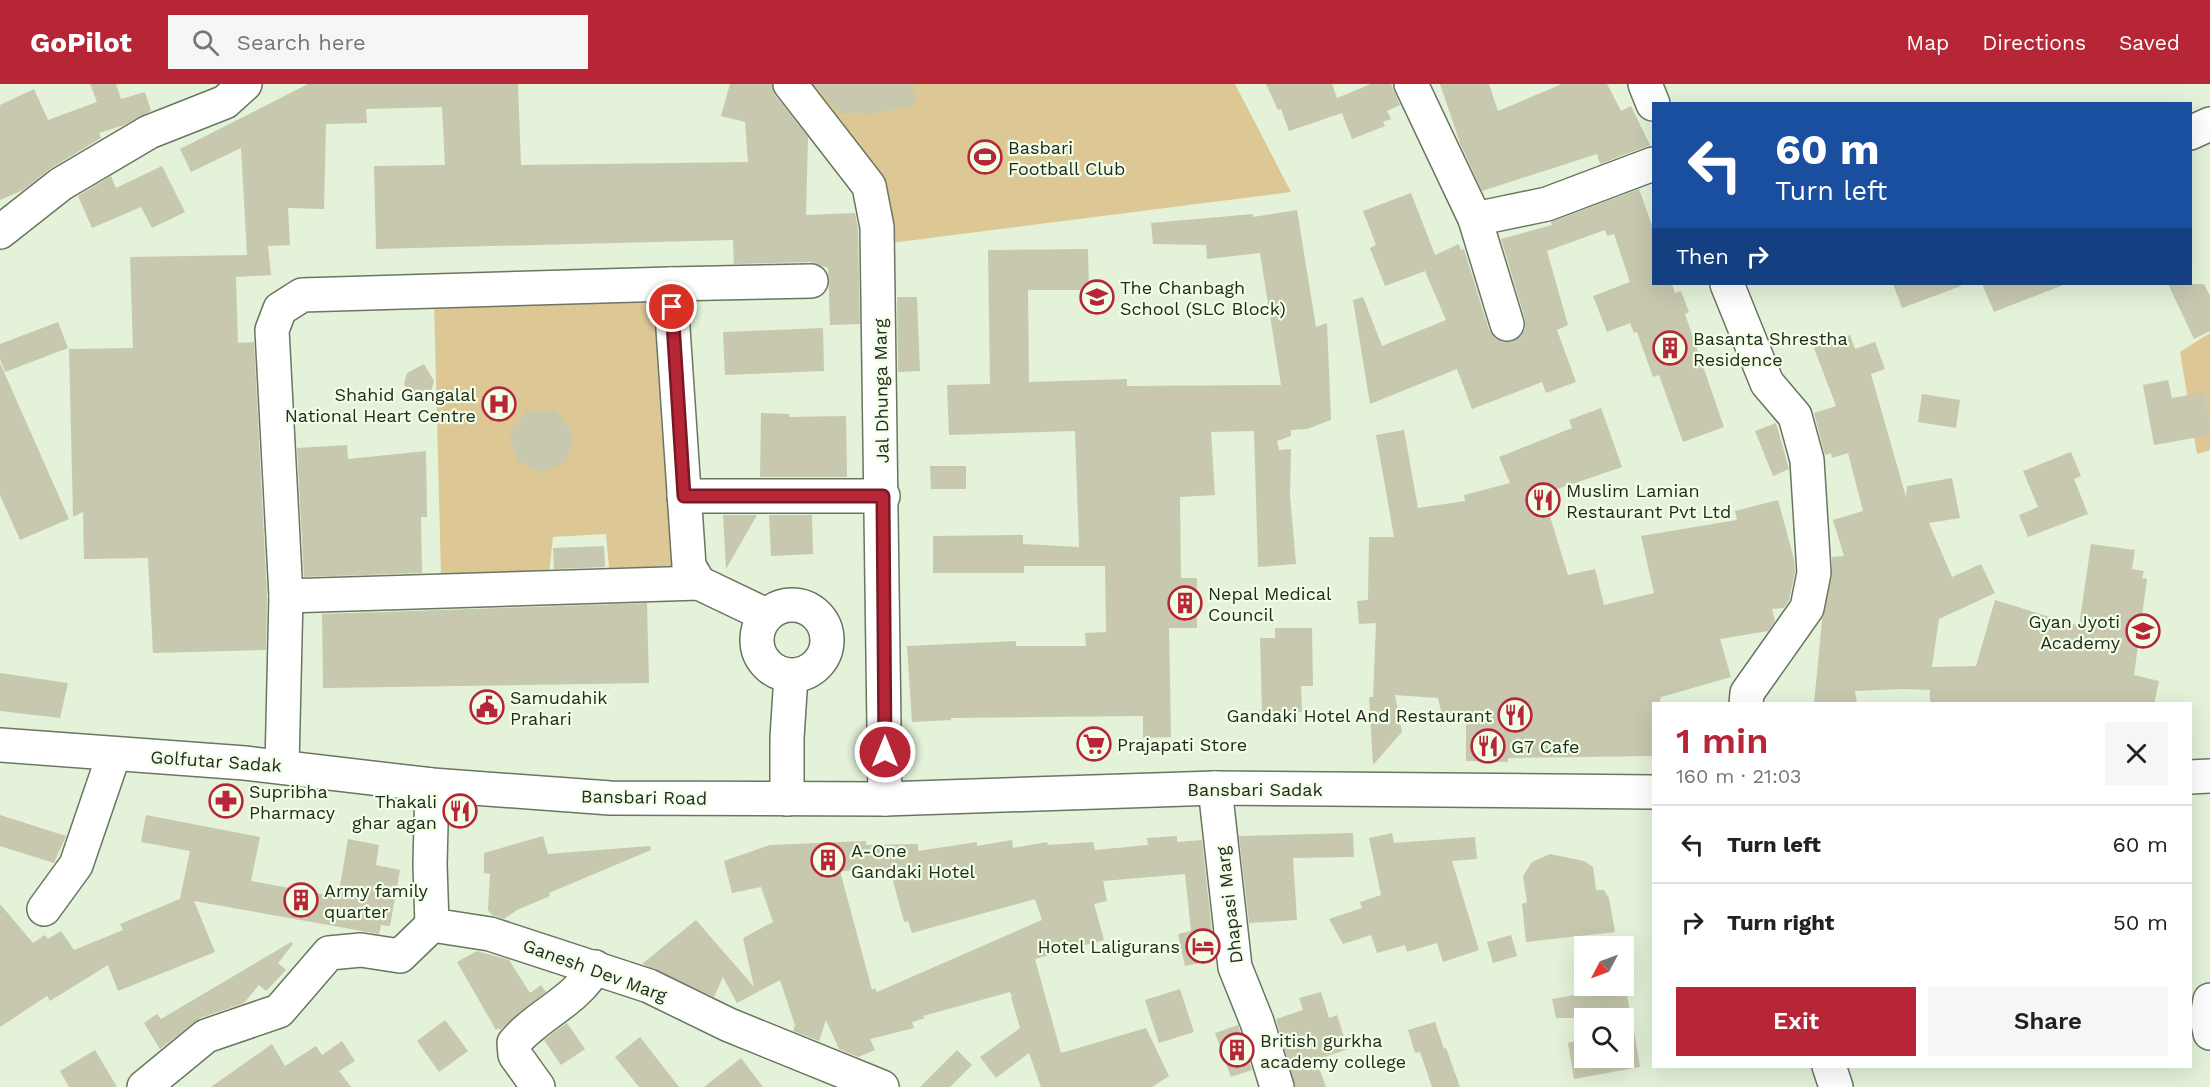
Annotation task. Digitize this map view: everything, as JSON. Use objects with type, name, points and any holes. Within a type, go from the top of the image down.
[{"type":"street","points":[[0,232],[61,184],[149,132],[225,102],[245,84]]},
{"type":"street","name":"Jal Dhunga Marg","points":[[790,84],[869,186],[877,227],[883,496],[871,799]]},
{"type":"street","points":[[1411,84],[1475,219],[1508,324]]},
{"type":"street","points":[[1645,84],[1652,102]]},
{"type":"street","points":[[2192,131],[2210,124]]},
{"type":"street","points":[[1475,219],[1547,204],[1652,164]]},
{"type":"street","points":[[282,766],[286,596],[272,330],[280,309],[302,295],[811,281]]},
{"type":"street","points":[[670,284],[689,566],[699,583]]},
{"type":"street","points":[[1726,285],[1767,383],[1795,416],[1807,460],[1814,573],[1807,608],[1747,693],[1746,702]]},
{"type":"street","points":[[684,496],[883,496]]},
{"type":"street","points":[[286,596],[699,583],[766,615]]},
{"type":"street","points":[[786,605],[797,605],[808,609],[823,625],[826,646],[822,657],[808,671],[791,676],[777,672],[761,657],[757,636],[766,615],[786,605]]},
{"type":"street","points":[[788,799],[787,738],[791,676]]},
{"type":"street","name":"Golfutar Sadak","points":[[0,745],[282,766],[432,785]]},
{"type":"street","points":[[44,909],[76,865],[114,754]]},
{"type":"street","points":[[2192,777],[2210,776]]},
{"type":"street","points":[[144,1087],[206,1036],[279,1011],[329,953],[361,950],[400,956],[432,926],[430,864],[432,785]]},
{"type":"street","name":"Bansbari Road","points":[[432,785],[610,798],[871,799]]},
{"type":"street","name":"Bansbari Sadak","points":[[871,799],[1215,788],[1652,792]]},
{"type":"street","name":"Dhapasi Marg","points":[[1215,788],[1235,967],[1257,1022],[1277,1087]]},
{"type":"street","name":"Ganesh Dev Marg","points":[[432,926],[490,934],[649,986],[729,1025],[882,1087]]},
{"type":"street","points":[[537,1087],[515,1055],[514,1043],[525,1030],[548,1015],[588,981],[595,967]]},
{"type":"street","points":[[2210,1000],[2207,1018],[2210,1033]]},
{"type":"street","points":[[1830,1068],[1836,1087]]},
{"type":"shaded area","points":[[795,84],[1235,84],[1291,192],[883,244]]},
{"type":"shaded area","points":[[661,295],[687,567],[609,568],[606,534],[553,537],[549,573],[441,575],[434,302]]},
{"type":"shaded area","points":[[2210,333],[2210,450],[2197,454],[2180,352]]},
{"type":"building","points":[[90,84],[116,84],[121,99],[145,92],[151,111],[124,125],[99,133],[101,138],[51,168],[23,190],[0,200],[0,105],[34,89],[48,120],[97,102]]},
{"type":"building","points":[[308,84],[518,84],[521,165],[748,162],[745,122],[721,116],[730,84],[772,84],[775,95],[808,137],[806,215],[855,213],[858,229],[860,324],[830,325],[828,268],[811,262],[734,264],[733,240],[376,249],[374,166],[445,165],[442,107],[366,109],[367,123],[326,124],[324,209],[288,208],[290,245],[268,246],[271,275],[236,277],[238,343],[254,342],[267,596],[266,650],[153,653],[148,558],[84,559],[83,512],[73,517],[69,349],[133,348],[130,257],[247,255],[241,148],[191,172],[180,149]]},
{"type":"building","points":[[814,84],[912,84],[916,105],[861,116],[860,112],[840,114]]},
{"type":"building","points":[[1266,84],[1332,84],[1337,98],[1371,84],[1391,84],[1400,105],[1387,111],[1391,119],[1383,122],[1385,126],[1352,139],[1342,113],[1289,131],[1281,109],[1278,110]]},
{"type":"building","points":[[1440,84],[1489,84],[1498,111],[1562,84],[1607,84],[1621,111],[1631,106],[1650,145],[1600,164],[1597,154],[1482,191],[1460,143]]},
{"type":"building","points":[[162,166],[185,212],[152,228],[141,207],[92,228],[78,196],[111,176],[116,188]]},
{"type":"building","points":[[1639,189],[1652,225],[1652,285],[1672,285],[1675,293],[1681,291],[1689,312],[1685,314],[1724,427],[1683,442],[1659,375],[1653,377],[1637,332],[1634,333],[1630,323],[1607,332],[1593,296],[1630,282],[1614,234],[1607,236],[1605,230],[1547,251],[1568,325],[1557,330],[1576,382],[1546,393],[1542,382],[1472,409],[1457,369],[1370,404],[1353,300],[1363,297],[1382,346],[1446,320],[1425,271],[1385,286],[1370,248],[1376,245],[1363,211],[1411,193],[1435,255],[1459,244],[1461,250],[1464,249],[1489,330],[1495,338],[1503,342],[1512,342],[1521,336],[1525,329],[1525,319],[1501,239],[1552,225],[1551,222]]},
{"type":"building","points":[[1297,210],[1316,327],[1327,323],[1331,420],[1307,429],[1291,430],[1291,436],[1277,441],[1279,450],[1291,449],[1290,496],[1296,564],[1258,567],[1254,431],[1211,432],[1215,495],[1180,497],[1181,578],[1197,578],[1197,628],[1169,628],[1171,737],[1143,738],[1143,716],[951,718],[951,720],[912,722],[907,646],[1016,641],[1016,646],[1086,646],[1085,633],[1106,632],[1105,566],[1024,566],[1024,573],[933,573],[933,536],[1023,535],[1023,544],[1079,547],[1075,431],[949,435],[947,385],[990,384],[988,250],[1088,249],[1089,290],[1028,290],[1029,382],[1127,379],[1127,386],[1281,385],[1260,253],[1207,259],[1206,245],[1153,244],[1151,223],[1253,214],[1253,217]]},
{"type":"building","points":[[2204,284],[2210,296],[2210,331],[2194,339],[2168,285]]},
{"type":"building","points":[[1893,285],[1961,285],[1961,286],[1902,308]]},
{"type":"building","points":[[1982,285],[2063,285],[1994,312]]},
{"type":"building","points":[[897,297],[917,297],[920,371],[898,372]]},
{"type":"building","points":[[58,322],[68,348],[5,372],[0,359],[0,344]]},
{"type":"building","points":[[823,328],[824,371],[725,375],[723,332]]},
{"type":"building","points":[[1850,335],[1855,349],[1875,342],[1885,369],[1871,374],[1906,497],[1907,486],[1952,478],[1960,518],[1929,523],[1952,577],[1981,564],[1995,593],[1939,619],[1932,667],[1976,666],[1995,600],[2079,626],[2091,544],[2135,550],[2132,569],[2144,571],[2142,578],[2147,579],[2134,675],[2159,681],[2154,702],[1930,702],[1930,690],[1903,689],[1855,691],[1857,702],[1814,702],[1822,620],[1832,576],[1832,557],[1844,556],[1833,520],[1863,511],[1848,453],[1832,458],[1831,453],[1825,455],[1814,413],[1836,406],[1814,348]]},
{"type":"building","points":[[0,363],[69,519],[20,540],[0,495]]},
{"type":"building","points":[[424,364],[434,381],[431,392],[414,402],[404,384],[407,373]]},
{"type":"building","points":[[2168,380],[2172,398],[2205,392],[2210,435],[2154,445],[2143,385]]},
{"type":"building","points":[[1922,394],[1960,400],[1956,428],[1918,422]]},
{"type":"building","points":[[1601,408],[1622,467],[1543,494],[1568,575],[1595,569],[1604,605],[1654,593],[1641,536],[1737,520],[1735,511],[1778,500],[1794,559],[1795,572],[1789,600],[1784,608],[1772,609],[1775,621],[1768,631],[1720,639],[1731,677],[1661,697],[1660,702],[1652,702],[1652,756],[1508,758],[1508,762],[1466,761],[1466,716],[1443,720],[1438,698],[1395,695],[1402,732],[1373,765],[1369,697],[1373,697],[1376,623],[1359,624],[1357,601],[1368,600],[1369,537],[1394,537],[1376,435],[1404,430],[1418,508],[1465,501],[1464,495],[1510,483],[1499,457],[1572,428],[1569,420]]},
{"type":"building","points":[[555,410],[573,432],[568,460],[543,473],[517,461],[509,434],[526,411]]},
{"type":"building","points":[[761,413],[789,414],[789,417],[846,416],[847,477],[760,477]]},
{"type":"building","points":[[1776,423],[1789,469],[1773,476],[1755,431]]},
{"type":"building","points":[[347,445],[348,459],[426,451],[427,517],[421,517],[422,573],[304,577],[297,448]]},
{"type":"building","points":[[2071,452],[2081,476],[2074,479],[2088,514],[2028,537],[2019,515],[2038,507],[2023,471]]},
{"type":"building","points":[[930,466],[966,466],[966,489],[931,489]]},
{"type":"building","points":[[723,515],[757,515],[726,569]]},
{"type":"building","points":[[769,515],[812,515],[813,554],[771,556]]},
{"type":"building","points":[[604,546],[605,567],[554,569],[553,548]]},
{"type":"building","points":[[647,603],[649,683],[323,688],[322,614]]},
{"type":"building","points":[[1275,628],[1312,628],[1313,686],[1301,686],[1302,712],[1262,712],[1260,638],[1275,638]]},
{"type":"building","points":[[0,673],[68,683],[60,718],[0,711]]},
{"type":"building","points":[[0,815],[66,836],[54,863],[0,846]]},
{"type":"building","points":[[146,815],[260,837],[251,881],[338,897],[348,839],[379,845],[376,865],[400,870],[390,926],[381,925],[379,934],[194,901],[215,952],[118,991],[108,965],[50,1001],[47,996],[0,1027],[0,904],[33,943],[45,935],[48,939],[61,931],[74,950],[123,930],[120,924],[182,898],[180,898],[190,851],[141,842]]},
{"type":"building","points":[[1353,833],[1354,857],[1293,858],[1297,920],[1249,923],[1239,836]]},
{"type":"building","points":[[1392,833],[1394,843],[1475,837],[1477,859],[1452,861],[1479,950],[1443,962],[1437,943],[1407,952],[1405,945],[1377,953],[1371,935],[1343,944],[1329,919],[1362,908],[1360,902],[1381,895],[1369,838]]},
{"type":"building","points":[[543,836],[548,854],[650,846],[651,850],[549,893],[550,896],[517,910],[504,919],[492,915],[488,910],[490,874],[484,873],[484,853]]},
{"type":"building","points":[[1177,836],[1177,842],[1202,840],[1215,960],[1185,966],[1178,934],[1191,931],[1185,874],[1103,881],[1107,901],[1094,904],[1104,940],[1035,959],[1061,1053],[1146,1028],[1169,1076],[1152,1087],[1041,1087],[1029,1053],[996,1078],[980,1057],[1020,1028],[1011,997],[1013,995],[1010,992],[923,1016],[925,1018],[912,1022],[914,1028],[870,1039],[875,1050],[858,1057],[839,1049],[826,1020],[819,1041],[793,1031],[795,1025],[780,980],[737,1003],[723,977],[714,997],[642,964],[696,920],[754,987],[743,938],[773,922],[761,887],[732,893],[724,861],[770,845],[866,841],[866,845],[918,844],[918,851],[977,842],[977,846],[1012,840],[1013,848],[1047,842],[1048,845],[1093,842],[1095,850],[1148,845],[1147,838]],"holes":[[[890,869],[904,922],[908,921],[912,933],[1035,899],[1042,920],[877,992],[875,988],[872,990],[840,871]]]},
{"type":"building","points":[[1550,854],[1584,861],[1593,867],[1596,890],[1604,890],[1609,898],[1615,932],[1526,942],[1522,904],[1527,902],[1523,876],[1532,862]]},
{"type":"building","points":[[1511,935],[1517,956],[1493,963],[1487,942]]},
{"type":"building","points":[[291,942],[293,944],[278,963],[286,970],[266,991],[259,985],[244,1003],[200,1018],[160,1049],[144,1023],[157,1014],[161,1019]]},
{"type":"building","points":[[477,951],[509,960],[530,993],[541,985],[546,992],[500,1030],[499,1028],[496,1030],[457,962]]},
{"type":"building","points":[[1180,989],[1194,1032],[1159,1043],[1145,1000]]},
{"type":"building","points":[[1321,992],[1329,1018],[1337,1015],[1348,1049],[1316,1060],[1326,1087],[1295,1087],[1276,1019],[1303,1010],[1299,998]]},
{"type":"building","points":[[1574,995],[1627,996],[1629,1008],[1574,1008],[1574,1018],[1556,1018],[1552,999]]},
{"type":"building","points":[[445,1020],[468,1051],[439,1072],[417,1041]]},
{"type":"building","points":[[1435,1022],[1460,1087],[1432,1087],[1420,1052],[1415,1053],[1408,1030]]},
{"type":"building","points":[[567,1023],[585,1049],[561,1065],[544,1040]]},
{"type":"building","name":"British gurkha academy college","points":[[1238,1025],[1252,1070],[1231,1077],[1215,1033]]},
{"type":"building","points":[[1634,1031],[1640,1067],[1574,1079],[1568,1043],[1574,1042],[1574,1068],[1634,1068]]},
{"type":"building","points":[[640,1037],[679,1087],[639,1087],[615,1057]]},
{"type":"building","points":[[342,1041],[355,1061],[339,1071],[351,1087],[211,1087],[272,1044],[285,1066],[316,1046],[322,1055]]},
{"type":"building","points":[[95,1050],[117,1087],[69,1087],[60,1071]]},
{"type":"building","points":[[957,1050],[972,1065],[950,1087],[920,1087]]},
{"type":"building","points":[[741,1058],[763,1087],[704,1087]]},
{"type":"place","name":"Basbari Football Club","points":[[985,157]]},
{"type":"place","name":"The Chanbagh School (SLC Block)","points":[[1097,297]]},
{"type":"place","name":"Basanta Shrestha Residence","points":[[1670,348]]},
{"type":"place","name":"Shahid Gangalal National Heart Centre","points":[[499,404]]},
{"type":"place","name":"Muslim Lamian Restaurant Pvt Ltd","points":[[1543,500]]},
{"type":"place","name":"Nepal Medical Council","points":[[1185,603]]},
{"type":"place","name":"Gyan Jyoti Academy","points":[[2143,631]]},
{"type":"place","name":"Samudahik Prahari","points":[[487,707]]},
{"type":"place","name":"Gandaki Hotel And Restaurant","points":[[1515,715]]},
{"type":"place","name":"Prajapati Store","points":[[1094,744]]},
{"type":"place","name":"G7 Cafe","points":[[1488,746]]},
{"type":"place","name":"Supribha Pharmacy","points":[[226,801]]},
{"type":"place","name":"Thakali ghar agan","points":[[460,811]]},
{"type":"place","name":"A-One Gandaki Hotel","points":[[828,860]]},
{"type":"place","name":"Army family quarter","points":[[301,900]]},
{"type":"place","name":"Hotel Laligurans","points":[[1203,946]]},
{"type":"place","name":"British gurkha academy college","points":[[1237,1050]]},
{"type":"route","points":[[672,307],[684,496],[883,496],[885,752]]}]
